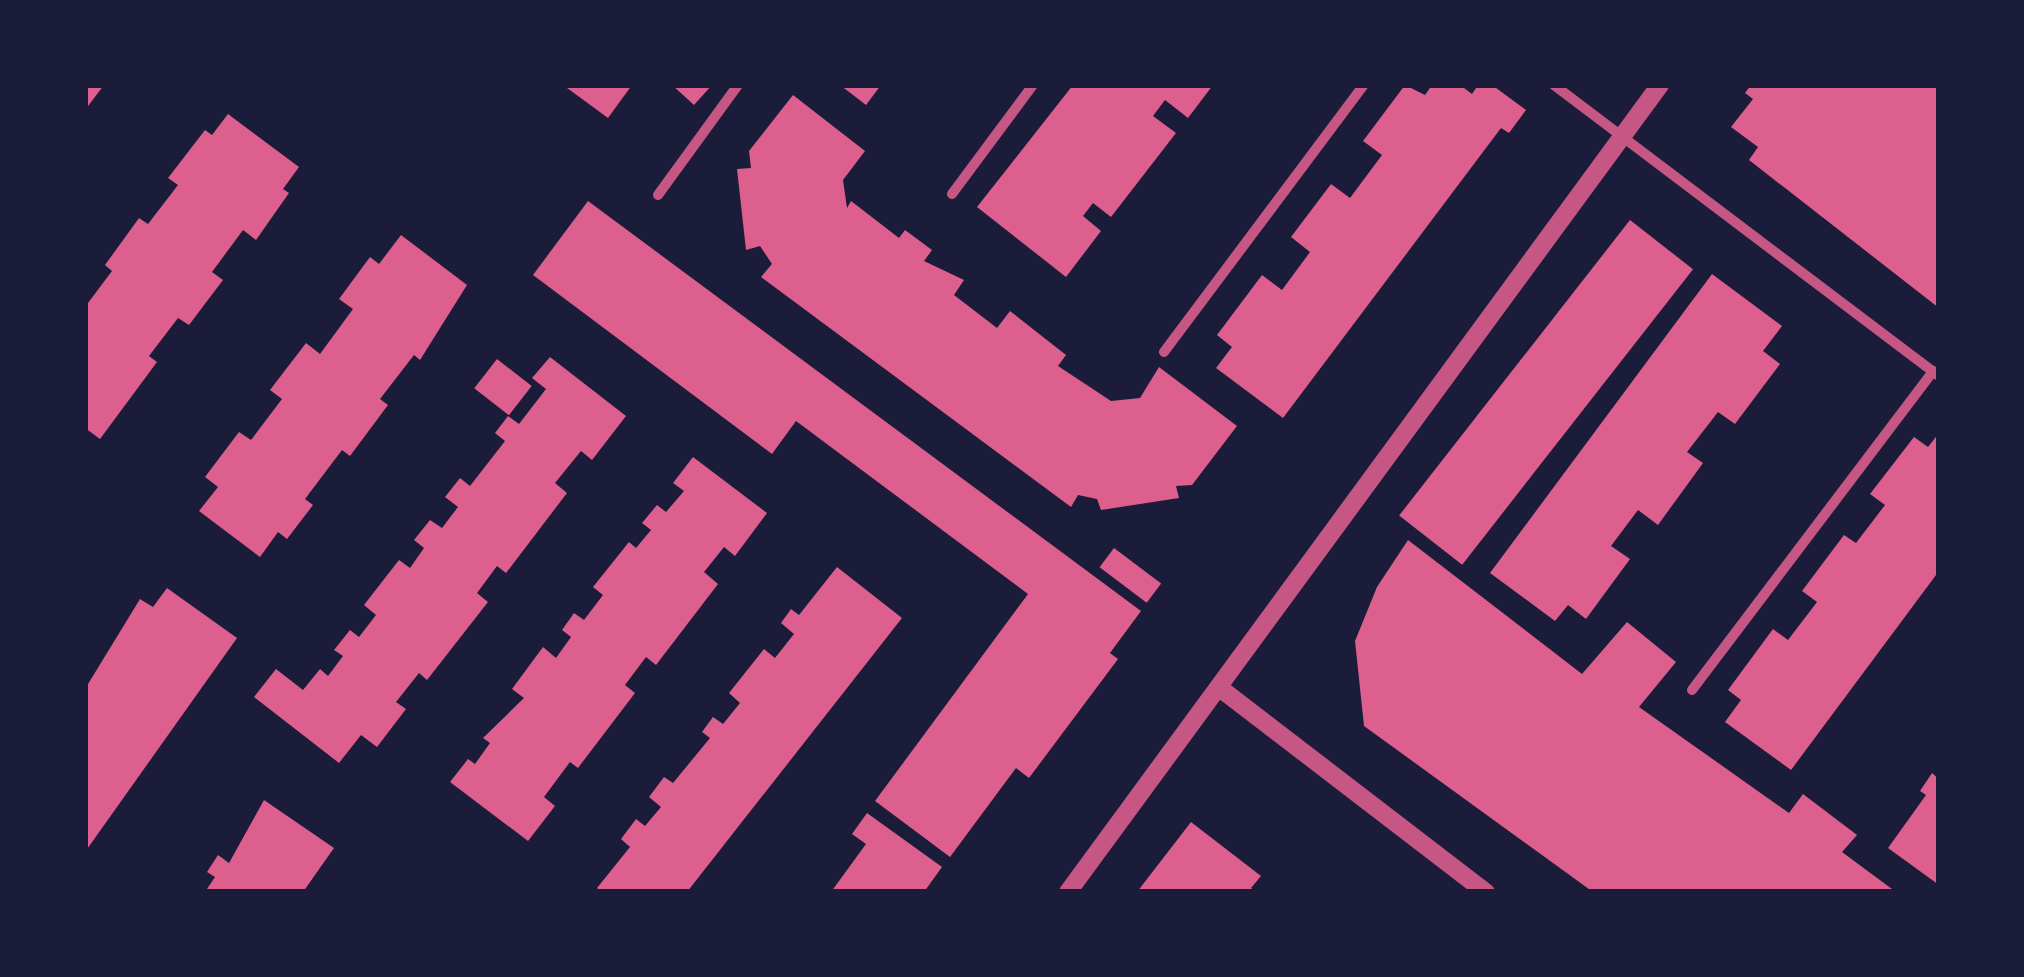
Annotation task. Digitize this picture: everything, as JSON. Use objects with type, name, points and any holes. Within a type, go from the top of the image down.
[{"type":"street","points":[[658,195],[738,85]]},
{"type":"street","points":[[952,194],[1033,85]]},
{"type":"street","points":[[1164,352],[1364,85]]},
{"type":"street","points":[[1554,85],[1936,373],[1692,690]]},
{"type":"street","points":[[1068,892],[1221,689],[1660,85]]},
{"type":"street","points":[[1221,689],[1486,892]]},
{"type":"building","points":[[85,85],[104,85],[85,110]]},
{"type":"building","points":[[563,85],[632,85],[608,118]]},
{"type":"building","points":[[672,85],[712,85],[694,105]]},
{"type":"building","points":[[840,85],[881,85],[866,105]]},
{"type":"building","points":[[1073,85],[1213,85],[1188,118],[1165,100],[1153,116],[1176,133],[1111,217],[1093,203],[1083,216],[1101,231],[1066,277],[977,207]]},
{"type":"building","points":[[1405,85],[1425,95],[1432,85],[1460,85],[1472,94],[1478,85],[1492,85],[1526,110],[1509,133],[1501,128],[1283,418],[1216,368],[1232,347],[1217,335],[1262,275],[1282,290],[1310,252],[1291,237],[1331,184],[1350,198],[1382,155],[1363,141]]},
{"type":"building","points":[[1751,85],[1939,85],[1939,308],[1749,160],[1758,147],[1731,127],[1753,99],[1745,93]]},
{"type":"building","points":[[793,95],[865,151],[843,180],[847,208],[851,201],[899,238],[905,230],[932,250],[924,261],[964,280],[954,295],[997,328],[1010,311],[1066,355],[1058,366],[1111,401],[1140,398],[1159,367],[1237,426],[1192,485],[1176,486],[1179,498],[1101,510],[1097,499],[1078,495],[1071,507],[761,277],[772,264],[760,246],[746,250],[737,169],[751,168],[749,151]]},
{"type":"building","points":[[228,114],[299,167],[283,189],[289,193],[256,240],[243,230],[212,272],[223,280],[189,325],[178,318],[149,356],[157,362],[100,439],[85,428],[85,307],[112,271],[105,265],[139,218],[148,224],[178,185],[168,178],[205,130],[212,135]]},
{"type":"building","points":[[588,201],[1141,611],[1110,653],[1118,659],[1029,778],[1016,768],[950,857],[875,801],[1028,594],[796,421],[772,454],[533,275]]},
{"type":"building","points":[[1630,220],[1693,269],[1462,565],[1399,516]]},
{"type":"building","points":[[401,235],[467,285],[420,360],[414,355],[380,399],[388,405],[350,456],[342,450],[305,499],[313,505],[287,539],[278,532],[260,557],[199,511],[218,487],[205,477],[239,432],[251,440],[282,399],[270,390],[306,343],[320,354],[353,309],[339,299],[370,257],[379,264]]},
{"type":"building","points":[[1712,274],[1782,326],[1763,351],[1780,364],[1735,424],[1718,412],[1687,452],[1703,463],[1658,525],[1638,510],[1611,546],[1630,559],[1586,619],[1568,605],[1555,621],[1490,573]]},
{"type":"building","points":[[550,357],[626,416],[592,460],[581,451],[555,483],[567,493],[506,573],[497,566],[477,593],[488,602],[427,680],[419,673],[396,702],[406,709],[377,747],[361,735],[339,763],[254,697],[276,669],[303,690],[320,669],[328,676],[343,656],[334,650],[350,630],[359,637],[376,615],[364,605],[399,560],[410,568],[424,548],[414,540],[430,520],[442,528],[458,507],[445,497],[460,478],[470,486],[505,441],[495,433],[508,416],[519,424],[546,389],[532,378]]},
{"type":"building","points":[[497,359],[532,386],[509,415],[474,388]]},
{"type":"building","points":[[1939,433],[1939,571],[1791,770],[1725,722],[1741,700],[1728,690],[1773,629],[1788,640],[1817,602],[1802,591],[1844,535],[1856,543],[1885,505],[1870,494],[1914,437],[1928,447]]},
{"type":"building","points":[[693,457],[767,513],[735,556],[724,547],[704,572],[718,584],[656,665],[646,657],[625,685],[635,693],[578,768],[570,762],[544,797],[555,806],[528,841],[450,782],[468,759],[475,764],[490,743],[483,738],[524,698],[512,689],[543,647],[556,658],[571,637],[562,630],[574,613],[584,620],[603,595],[593,587],[629,542],[636,548],[651,530],[642,523],[657,505],[666,512],[684,491],[673,483]]},
{"type":"building","points":[[1408,540],[1582,674],[1627,622],[1676,662],[1639,707],[1789,813],[1803,794],[1857,835],[1842,852],[1896,892],[1593,892],[1364,726],[1355,641],[1377,587]]},
{"type":"building","points":[[1114,548],[1161,584],[1147,603],[1100,567]]},
{"type":"building","points":[[837,567],[902,618],[687,892],[602,892],[597,888],[630,847],[621,839],[636,819],[645,826],[661,807],[649,797],[664,777],[673,783],[710,738],[702,732],[713,717],[723,724],[740,703],[729,693],[764,649],[775,658],[794,634],[781,623],[791,609],[799,615]]},
{"type":"building","points":[[167,588],[237,638],[85,852],[85,689],[140,599],[153,607]]},
{"type":"building","points":[[1932,773],[1939,779],[1939,885],[1888,848],[1926,795],[1920,791]]},
{"type":"building","points":[[264,800],[334,848],[303,892],[205,892],[215,877],[207,872],[218,855],[229,863]]},
{"type":"building","points":[[867,813],[942,867],[924,892],[831,892],[866,844],[852,834]]},
{"type":"building","points":[[1191,822],[1261,876],[1251,888],[1257,892],[1137,892]]}]
